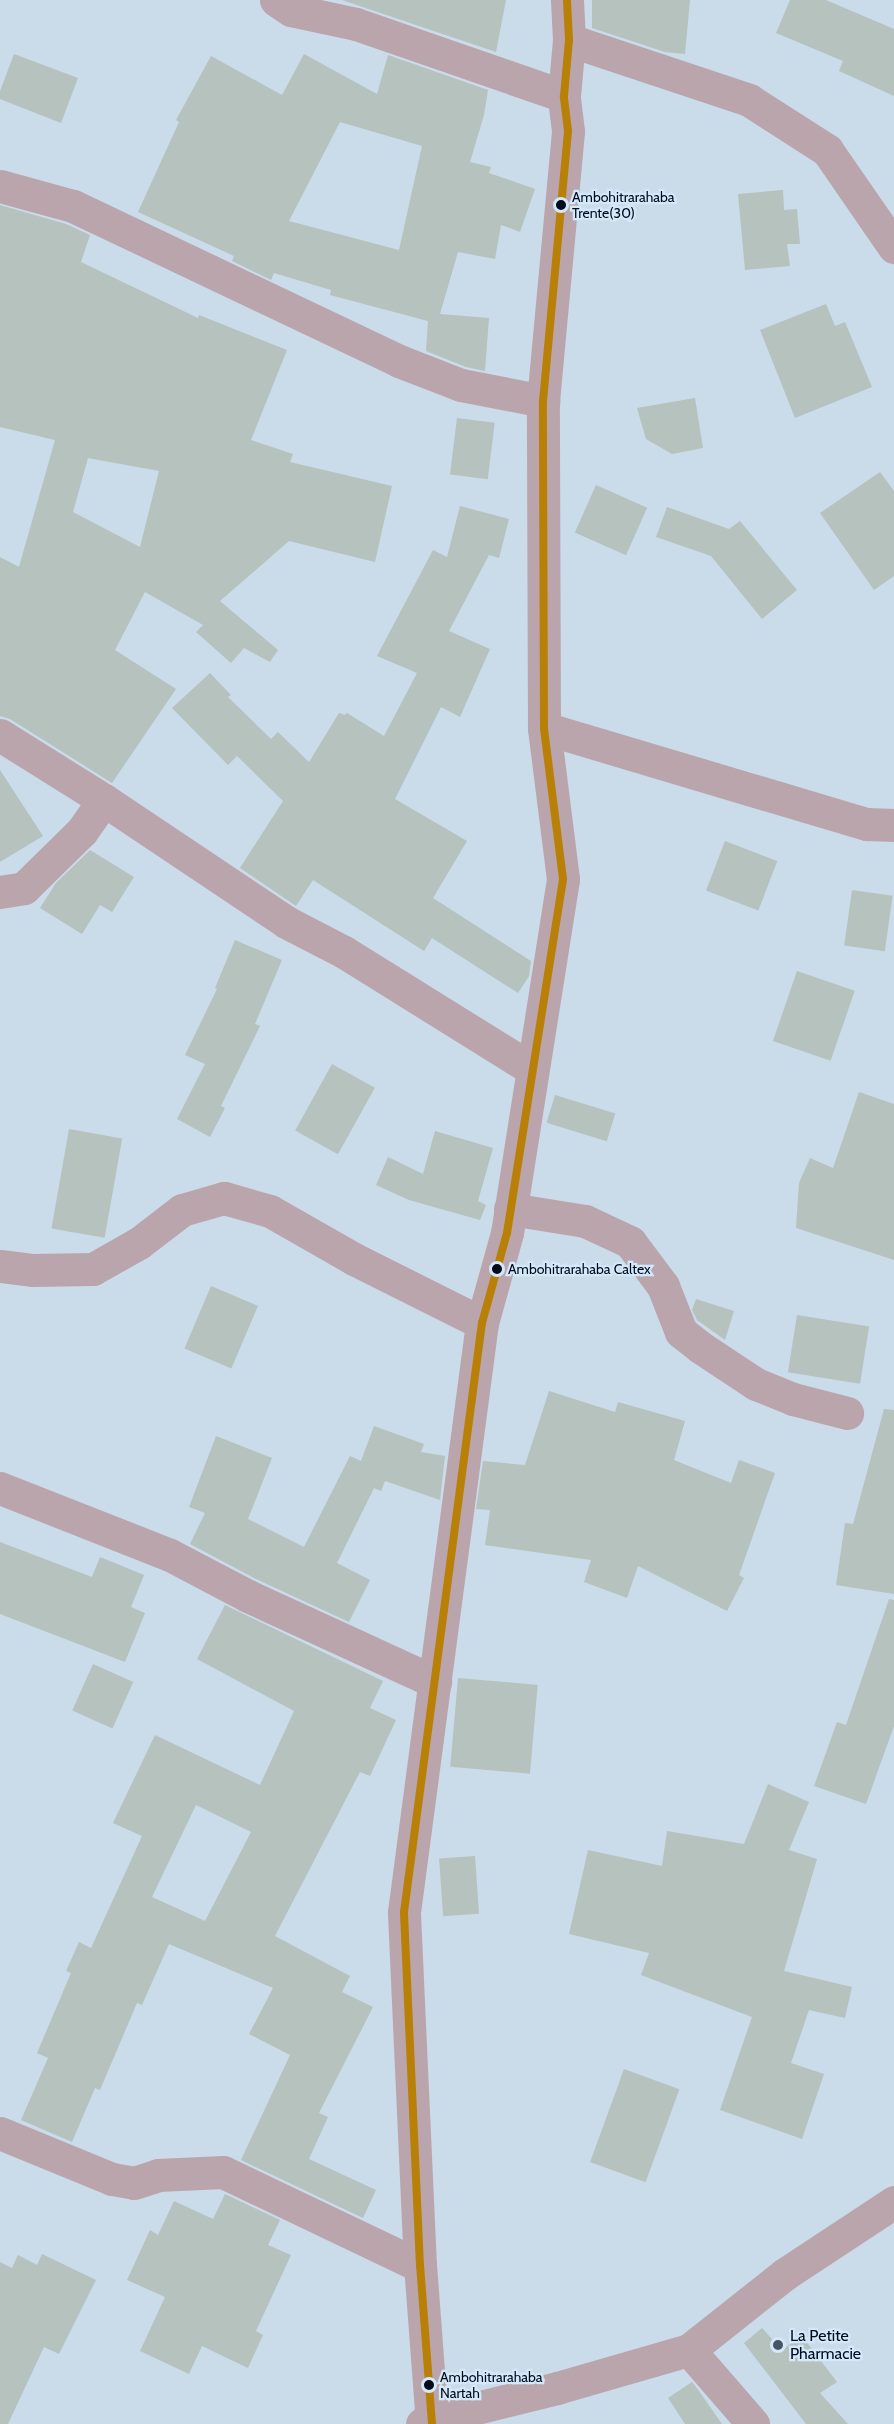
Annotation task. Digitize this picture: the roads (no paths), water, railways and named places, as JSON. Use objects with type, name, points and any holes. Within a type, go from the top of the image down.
[{"type":"street","points":[[276,0],[291,10],[356,24],[564,96]]},
{"type":"street","points":[[567,0],[569,40],[564,96],[568,131],[543,400],[544,728],[564,879],[507,1233],[482,1323],[404,1912],[429,2422],[689,2350],[785,2274],[894,2202]]},
{"type":"street","points":[[569,40],[749,100],[759,106],[827,150],[894,247]]},
{"type":"street","points":[[0,186],[73,206],[399,361],[461,385],[543,400]]},
{"type":"street","points":[[544,728],[867,824],[894,825]]},
{"type":"street","points":[[0,735],[104,800],[286,922],[344,952],[532,1069]]},
{"type":"street","points":[[0,892],[24,888],[82,831],[104,800]]},
{"type":"street","points":[[0,1266],[32,1270],[93,1269],[139,1243],[182,1210],[224,1198],[270,1211],[354,1259],[482,1323]]},
{"type":"street","points":[[510,1209],[585,1221],[630,1242],[663,1286],[681,1332],[700,1347],[756,1384],[793,1399],[847,1413]]},
{"type":"street","points":[[0,1488],[170,1555],[248,1596],[435,1682]]},
{"type":"street","points":[[0,2133],[112,2179],[135,2183],[158,2175],[223,2172],[420,2266]]},
{"type":"street","points":[[689,2350],[753,2424]]},
{"type":"place","name":"Ambohitrarahaba Trente(30)","points":[[561,205]]},
{"type":"place","name":"Ambohitrarahaba Caltex","points":[[497,1269]]},
{"type":"place","name":"La Petite Pharmacie","points":[[778,2345]]},
{"type":"place","name":"Ambohitrarahaba Nartah","points":[[429,2385]]}]
